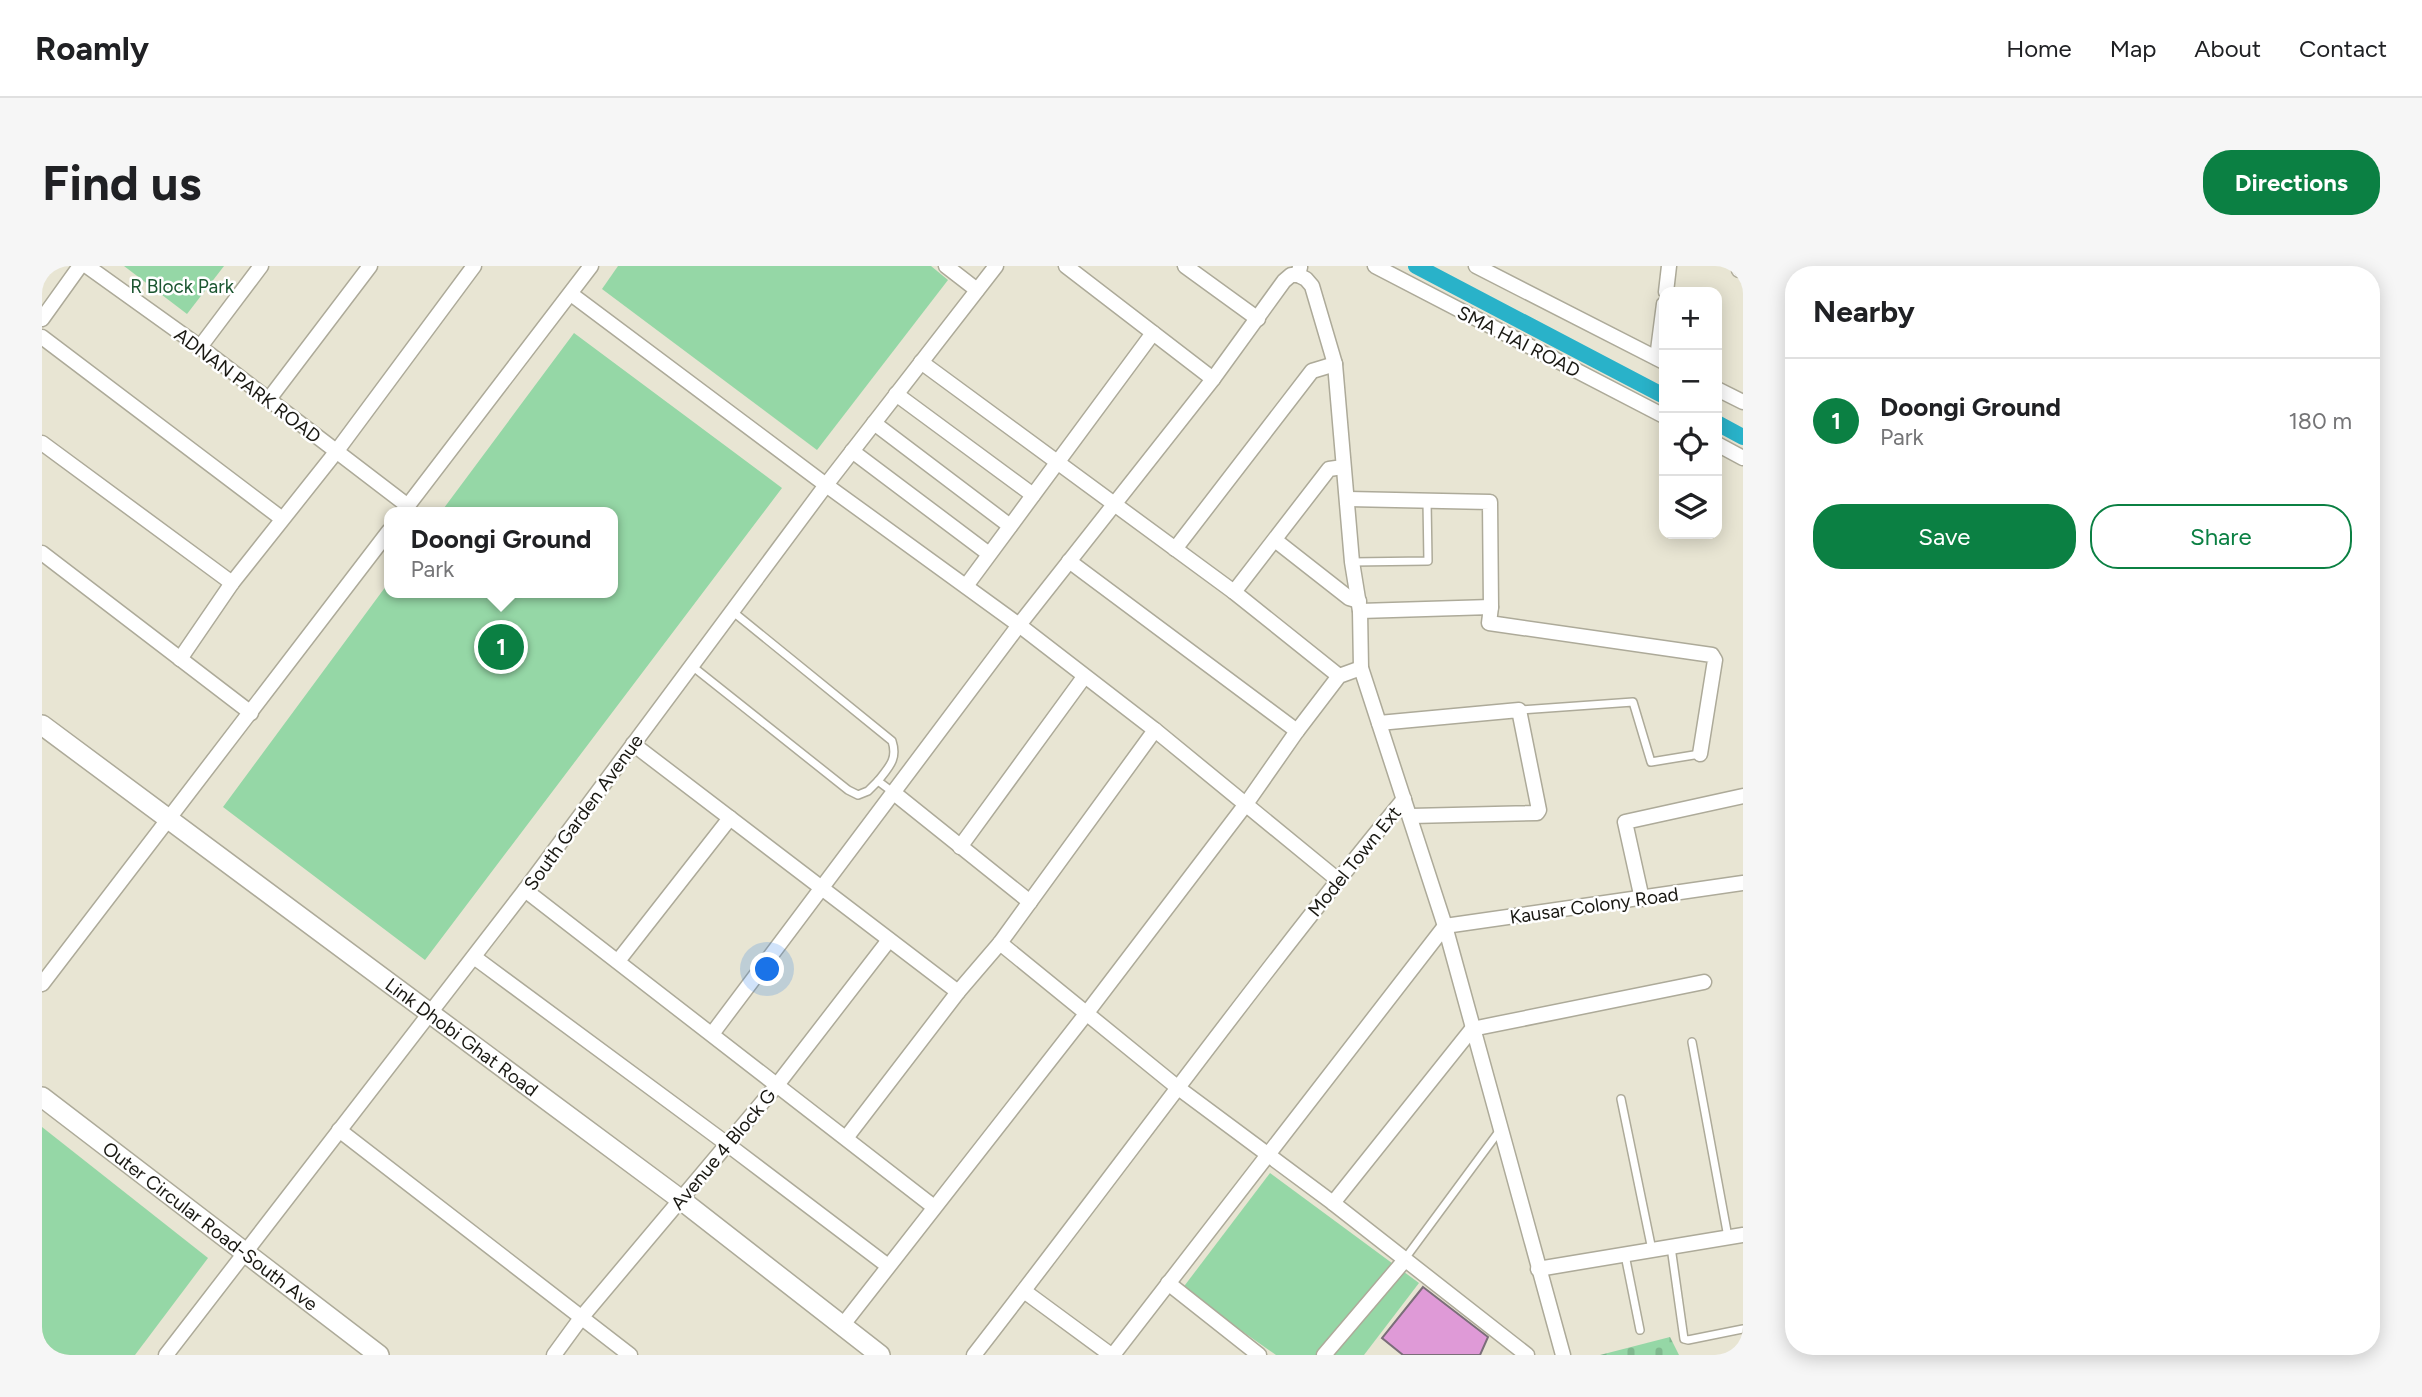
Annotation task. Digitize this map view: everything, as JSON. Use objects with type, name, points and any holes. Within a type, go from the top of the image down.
[{"type":"street","points":[[42,319],[80,266]]},
{"type":"street","name":"ADNAN PARK ROAD","points":[[87,266],[269,399],[404,507]]},
{"type":"street","points":[[200,347],[261,266]]},
{"type":"street","points":[[269,399],[370,266]]},
{"type":"street","points":[[180,659],[232,583],[336,452],[474,266]]},
{"type":"street","points":[[408,507],[591,266]]},
{"type":"street","points":[[946,266],[977,290]]},
{"type":"street","name":"South Garden Avenue","points":[[166,1355],[428,1013],[474,957],[826,485],[996,266]]},
{"type":"street","points":[[1066,266],[1213,379]]},
{"type":"street","points":[[1185,266],[1258,319]]},
{"type":"street","name":"SMA HAI ROAD","points":[[1375,266],[1659,413]]},
{"type":"street","points":[[1476,266],[1659,359]]},
{"type":"street","points":[[1667,287],[1669,266]]},
{"type":"street","points":[[712,1034],[1019,625],[1213,379],[1284,281],[1299,271]]},
{"type":"street","name":"Model Town Ext","points":[[974,1355],[1177,1087],[1404,799],[1361,668],[1359,606],[1352,562],[1335,364],[1312,286],[1299,271]]},
{"type":"street","points":[[571,294],[1019,625],[1155,730],[1338,880]]},
{"type":"street","points":[[965,586],[1153,333]]},
{"type":"street","points":[[42,337],[281,518]]},
{"type":"street","points":[[921,362],[1234,592],[1339,676]]},
{"type":"street","points":[[1175,549],[1312,371],[1335,364]]},
{"type":"street","points":[[1722,392],[1743,402]]},
{"type":"street","points":[[896,394],[1033,495]]},
{"type":"street","points":[[874,423],[1010,526]]},
{"type":"street","points":[[42,443],[232,583]]},
{"type":"street","points":[[1722,447],[1743,458]]},
{"type":"street","points":[[852,451],[989,554]]},
{"type":"street","points":[[1234,592],[1329,469],[1343,467]]},
{"type":"street","points":[[1348,499],[1490,502],[1489,623],[1712,655],[1715,660],[1700,754]]},
{"type":"street","points":[[42,984],[384,538]]},
{"type":"street","points":[[1275,540],[1359,606],[1491,607]]},
{"type":"street","points":[[42,553],[251,712]]},
{"type":"street","points":[[1069,561],[1297,732]]},
{"type":"street","points":[[842,1326],[1086,1014],[1246,804],[1339,676],[1361,668]]},
{"type":"street","points":[[960,847],[1084,677]]},
{"type":"street","points":[[1379,723],[1518,710],[1539,810],[1537,813],[1410,816]]},
{"type":"street","name":"Link Dhobi Ghat Road","points":[[42,724],[680,1199],[880,1355]]},
{"type":"street","points":[[846,1138],[958,992],[1000,943],[1155,730]]},
{"type":"street","points":[[633,744],[958,992]]},
{"type":"street","points":[[894,793],[1030,902]]},
{"type":"street","points":[[1642,899],[1625,822],[1743,796]]},
{"type":"street","points":[[1404,799],[1444,926],[1563,1355]]},
{"type":"street","points":[[618,961],[730,818]]},
{"type":"street","name":"Kausar Colony Road","points":[[1444,926],[1743,883]]},
{"type":"street","points":[[525,890],[934,1207]]},
{"type":"street","points":[[1024,1291],[1112,1355],[1444,926]]},
{"type":"street","name":"Avenue 4 Block G","points":[[554,1355],[581,1318],[777,1085],[889,940]]},
{"type":"street","points":[[1000,943],[1177,1087],[1333,1203],[1519,1353]]},
{"type":"street","points":[[474,957],[888,1266]]},
{"type":"street","points":[[1333,1203],[1472,1029],[1704,982]]},
{"type":"street","name":"Outer Circular Road-South Ave","points":[[42,1097],[379,1355]]},
{"type":"street","points":[[339,1130],[630,1355]]},
{"type":"street","points":[[1538,1269],[1736,1236]]},
{"type":"street","points":[[1324,1355],[1404,1261]]},
{"type":"street","points":[[1168,1283],[1259,1355]]},
{"type":"lane","points":[[1352,562],[1428,561],[1427,500]]},
{"type":"lane","points":[[691,666],[848,790],[858,795],[869,792],[894,761],[892,741],[732,611]]},
{"type":"lane","points":[[1518,710],[1633,702],[1651,762],[1700,754]]},
{"type":"lane","points":[[878,781],[894,793]]},
{"type":"lane","points":[[1692,1042],[1736,1236]]},
{"type":"lane","points":[[1621,1099],[1652,1250]]},
{"type":"lane","points":[[1404,1261],[1500,1130]]},
{"type":"lane","points":[[1671,1247],[1684,1339],[1743,1329]]},
{"type":"lane","points":[[1625,1254],[1640,1330]]},
{"type":"green space","name":"R Block Park","points":[[124,266],[224,266],[187,314]]},
{"type":"green space","points":[[618,266],[931,266],[948,280],[817,450],[602,289]]},
{"type":"green space","points":[[574,333],[782,488],[425,960],[223,807],[384,589],[384,598],[618,598],[618,507],[445,507]]},
{"type":"green space","points":[[42,1127],[208,1258],[135,1355],[42,1355]]},
{"type":"green space","points":[[1270,1173],[1419,1283],[1364,1355],[1276,1355],[1182,1289]]},
{"type":"green space","points":[[1670,1337],[1679,1355],[1600,1355]]},
{"type":"building","points":[[1423,1287],[1488,1337],[1480,1355],[1403,1355],[1382,1338]]},
{"type":"waterway","points":[[1416,266],[1659,393]]},
{"type":"waterway","points":[[1722,426],[1743,437]]},
{"type":"place","name":"Doongi Ground","points":[[501,647]]}]
